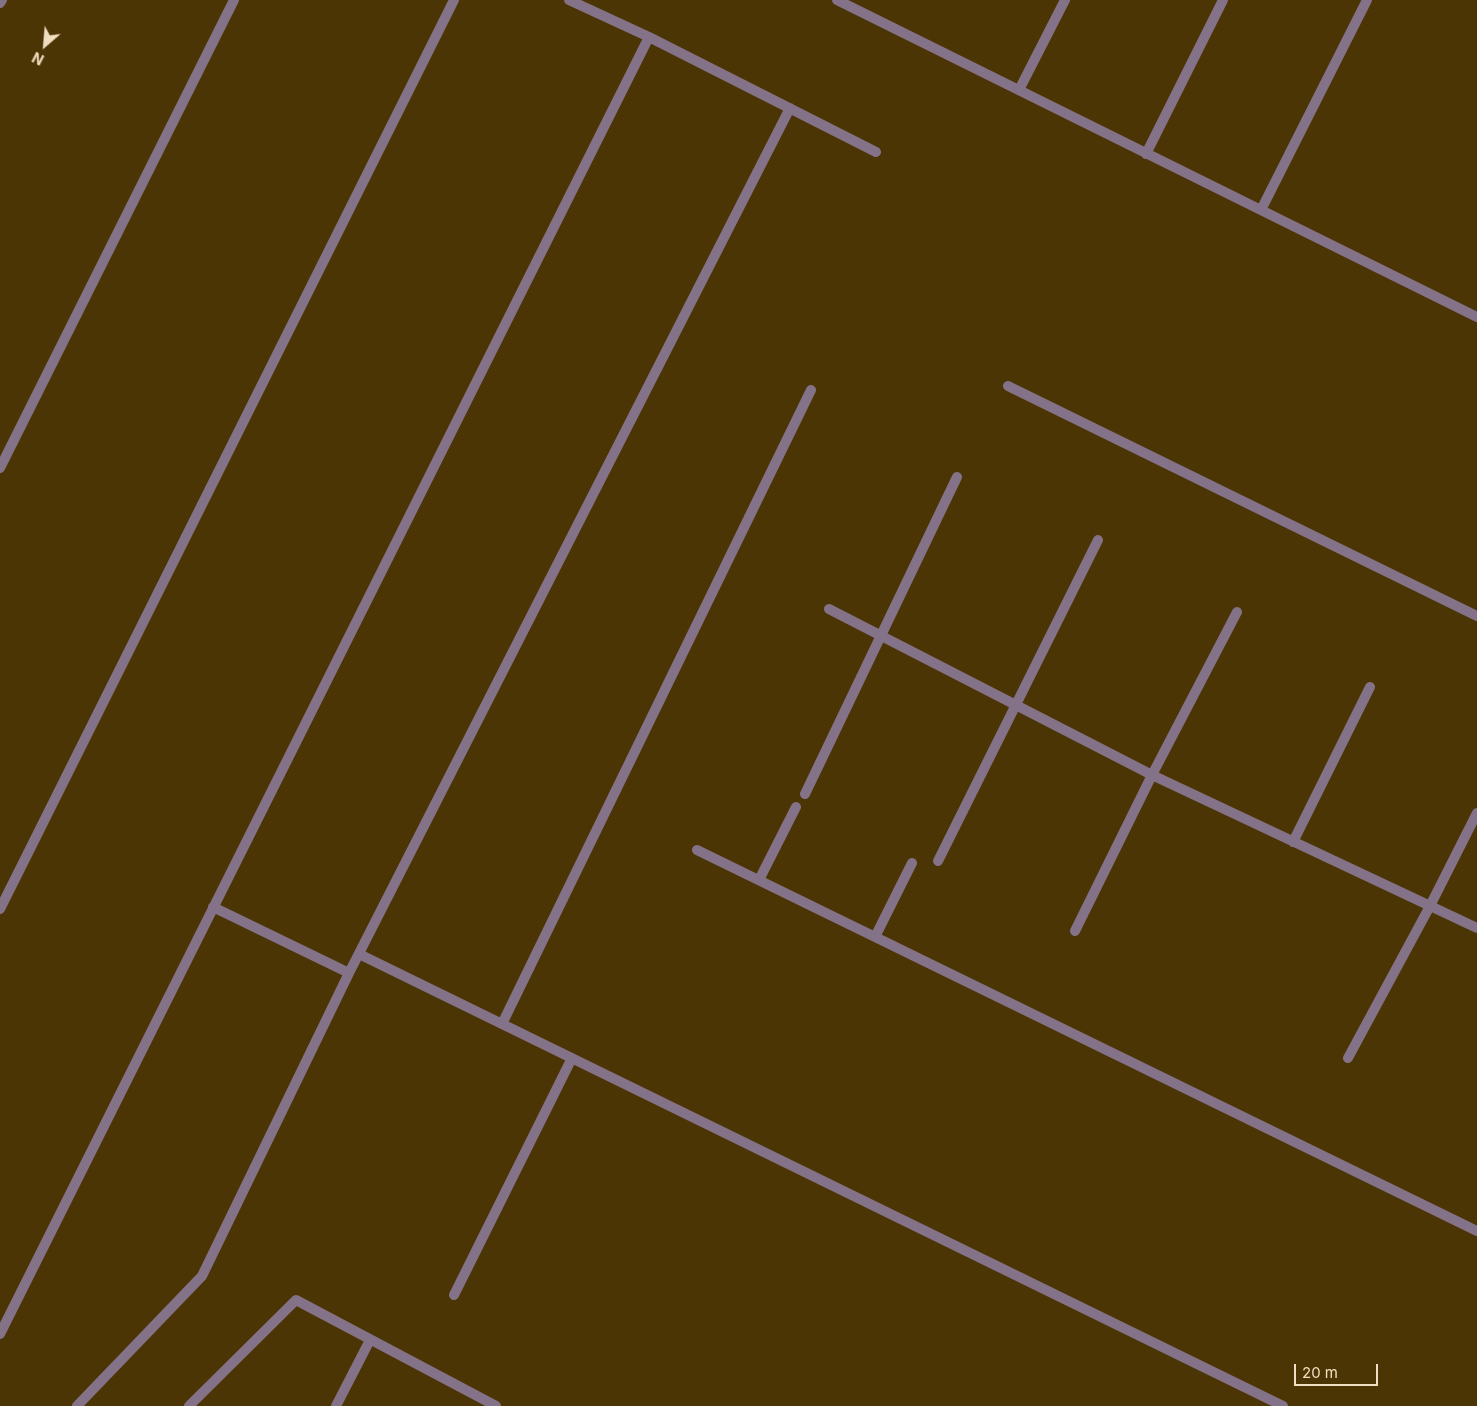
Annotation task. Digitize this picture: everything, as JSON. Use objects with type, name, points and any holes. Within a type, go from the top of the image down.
[{"type":"street","points":[[0,4],[2,0]]},
{"type":"street","points":[[0,468],[234,0]]},
{"type":"street","points":[[0,909],[454,0]]},
{"type":"street","points":[[569,0],[649,37],[876,152]]},
{"type":"street","points":[[837,0],[1477,317]]},
{"type":"street","points":[[1019,90],[1065,0]]},
{"type":"street","points":[[1146,154],[1223,0]]},
{"type":"street","points":[[1261,210],[1367,0]]},
{"type":"street","points":[[0,1334],[649,37]]},
{"type":"street","points":[[77,1406],[202,1276],[349,973],[790,108]]},
{"type":"street","points":[[1008,386],[1477,616]]},
{"type":"street","points":[[502,1024],[811,390]]},
{"type":"street","points":[[805,794],[957,476]]},
{"type":"street","points":[[938,861],[1098,540]]},
{"type":"street","points":[[829,609],[1152,775],[1477,928]]},
{"type":"street","points":[[1075,931],[1152,775],[1237,612]]},
{"type":"street","points":[[1293,842],[1370,687]]},
{"type":"street","points":[[759,880],[796,807]]},
{"type":"street","points":[[1348,1058],[1430,906],[1477,813]]},
{"type":"street","points":[[697,850],[1477,1230]]},
{"type":"street","points":[[875,937],[912,863]]},
{"type":"street","points":[[213,906],[349,973]]},
{"type":"street","points":[[359,954],[1283,1406]]},
{"type":"street","points":[[454,1295],[572,1058]]},
{"type":"street","points":[[189,1406],[296,1300],[495,1406]]},
{"type":"street","points":[[336,1406],[370,1340]]}]
